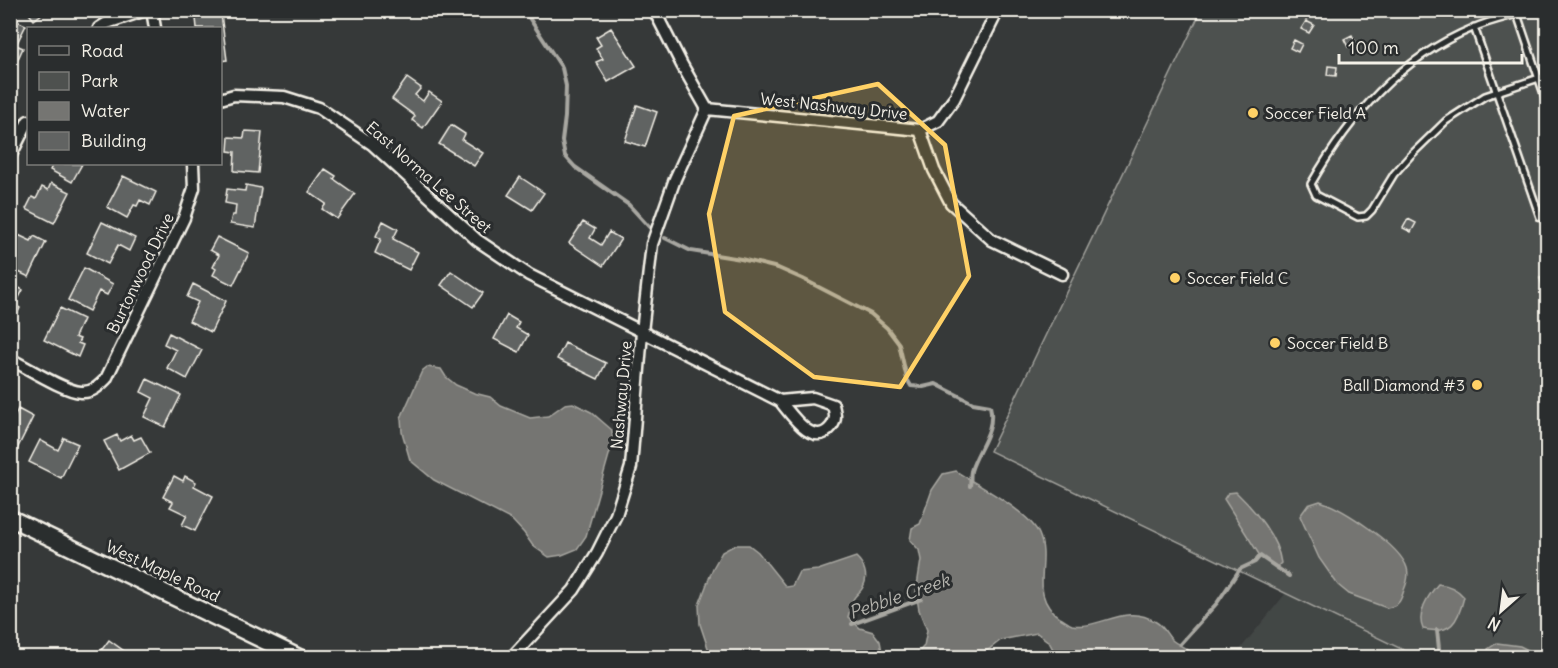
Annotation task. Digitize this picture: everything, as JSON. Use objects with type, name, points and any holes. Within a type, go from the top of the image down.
[{"type":"main road","name":"West Maple Road","points":[[10,519],[300,657]]},
{"type":"street","points":[[101,27],[146,10]]},
{"type":"street","points":[[152,10],[155,27]]},
{"type":"street","points":[[654,10],[707,109]]},
{"type":"street","name":"West Nashway Drive","points":[[707,109],[921,130],[938,121],[954,99],[998,10]]},
{"type":"street","name":"East Norma Lee Street","points":[[222,98],[234,95],[284,97],[319,108],[372,144],[477,240],[529,275],[780,401]]},
{"type":"street","name":"Nashway Drive","points":[[511,657],[528,642],[574,590],[597,553],[616,515],[631,467],[652,244],[675,179],[707,109]]},
{"type":"street","points":[[10,157],[27,123]]},
{"type":"street","points":[[921,130],[934,170],[951,203],[992,240],[1062,274]]},
{"type":"street","name":"Burtonwood Drive","points":[[10,359],[70,389],[83,393],[96,389],[106,379],[184,218],[194,188],[193,165]]},
{"type":"street","points":[[813,398],[832,405],[836,414],[834,423],[829,430],[819,435],[810,433],[796,421],[780,401],[813,398]]},
{"type":"lane","points":[[1531,10],[1474,27],[1427,52],[1396,75],[1378,91],[1332,148],[1311,184],[1316,195],[1358,217],[1366,216],[1394,174],[1427,138],[1464,108],[1485,96],[1548,75]]},
{"type":"lane","points":[[1517,14],[1548,106]]},
{"type":"lane","points":[[1474,27],[1540,217],[1548,222]]},
{"type":"highlighted area","points":[[878,84],[945,145],[969,276],[900,387],[814,377],[725,312],[709,214],[734,116]]},
{"type":"shaded area","points":[[1286,593],[1372,636],[1418,657],[1233,658]]},
{"type":"green space","points":[[1201,11],[1547,11],[1547,657],[1418,657],[990,451]]},
{"type":"water","points":[[427,367],[441,369],[446,377],[456,385],[490,397],[501,406],[530,418],[548,416],[565,404],[573,403],[591,412],[612,430],[613,441],[586,536],[577,549],[549,557],[533,546],[512,520],[434,480],[410,460],[402,432],[401,418],[422,371]]},
{"type":"water","points":[[956,471],[1014,508],[1033,525],[1042,545],[1042,589],[1050,609],[1060,618],[1072,625],[1083,625],[1123,615],[1145,617],[1158,624],[1171,639],[1197,657],[1057,657],[1049,642],[1037,633],[1001,640],[979,657],[914,657],[924,646],[927,630],[919,610],[916,592],[921,560],[919,550],[910,540],[912,528],[920,524],[932,490],[943,474]]},
{"type":"water","points":[[1236,492],[1257,515],[1270,534],[1279,553],[1281,563],[1277,567],[1260,556],[1224,499],[1228,493]]},
{"type":"water","points":[[1320,501],[1342,511],[1369,528],[1394,549],[1402,559],[1408,576],[1402,597],[1397,604],[1387,608],[1349,594],[1338,585],[1319,558],[1300,516],[1308,505]]},
{"type":"water","points":[[735,545],[749,545],[758,552],[786,587],[792,586],[799,572],[818,570],[856,557],[863,567],[866,579],[862,589],[854,598],[848,617],[860,628],[873,632],[880,641],[883,657],[711,657],[700,624],[699,605],[713,568],[722,552]]},
{"type":"water","points":[[1438,584],[1459,591],[1464,597],[1462,606],[1456,620],[1447,628],[1423,629],[1422,611],[1427,599]]},
{"type":"water","points":[[1497,643],[1520,646],[1542,657],[1491,657],[1488,649]]},
{"type":"building","points":[[26,10],[47,10],[34,20]]},
{"type":"building","points":[[221,14],[227,60],[222,61],[222,27],[197,27],[196,18]]},
{"type":"building","points":[[10,18],[26,25],[16,45],[23,48],[17,61],[10,58]]},
{"type":"building","points":[[1306,21],[1314,25],[1309,33],[1301,29]]},
{"type":"building","points":[[611,28],[636,66],[608,82],[596,62],[603,59],[596,48],[601,45],[596,37]]},
{"type":"building","points":[[1352,35],[1356,43],[1348,47],[1344,39]]},
{"type":"building","points":[[1294,40],[1302,44],[1298,52],[1290,48]]},
{"type":"building","points":[[1328,66],[1337,67],[1336,76],[1327,75]]},
{"type":"building","points":[[407,78],[421,88],[415,95],[423,101],[429,92],[442,101],[423,128],[412,120],[415,116],[392,99]]},
{"type":"building","points":[[637,105],[657,112],[645,147],[625,141]]},
{"type":"building","points":[[451,125],[465,134],[462,140],[483,153],[474,166],[439,144]]},
{"type":"building","points":[[245,131],[262,132],[258,173],[234,171],[235,152],[228,151],[229,137],[244,138]]},
{"type":"building","points":[[52,165],[81,165],[72,182],[50,170]]},
{"type":"building","points":[[325,169],[336,176],[334,179],[355,194],[337,219],[322,209],[326,204],[309,192]]},
{"type":"building","points":[[123,176],[156,192],[150,205],[140,200],[137,206],[134,205],[127,218],[107,207]]},
{"type":"building","points":[[520,177],[544,193],[532,210],[508,195]]},
{"type":"building","points":[[51,183],[70,192],[54,223],[26,209],[32,197],[36,199],[42,187],[48,190]]},
{"type":"building","points":[[246,185],[261,188],[255,228],[230,224],[232,215],[235,215],[236,205],[225,203],[227,189],[245,191]]},
{"type":"building","points":[[1408,219],[1416,223],[1411,232],[1403,228]]},
{"type":"building","points":[[383,221],[398,229],[393,239],[418,252],[409,270],[375,253],[381,239],[376,236]]},
{"type":"building","points":[[102,222],[135,238],[129,251],[118,245],[108,264],[87,253]]},
{"type":"building","points":[[583,222],[595,229],[590,238],[601,245],[609,232],[621,239],[603,266],[569,243]]},
{"type":"building","points":[[14,233],[31,241],[34,236],[46,242],[29,277],[10,268],[10,263],[18,248],[10,244]]},
{"type":"building","points":[[217,237],[249,253],[233,285],[213,275],[216,269],[213,267],[219,255],[210,250]]},
{"type":"building","points":[[84,268],[113,284],[107,295],[99,291],[89,311],[68,300]]},
{"type":"building","points":[[451,271],[483,293],[473,307],[441,285]]},
{"type":"building","points":[[1548,276],[1548,303],[1547,304],[1540,278]]},
{"type":"building","points":[[10,283],[23,290],[15,305],[20,308],[12,324]]},
{"type":"building","points":[[193,284],[226,301],[211,332],[189,321],[198,302],[187,297]]},
{"type":"building","points":[[60,308],[83,319],[75,337],[80,339],[78,343],[83,345],[78,357],[44,340]]},
{"type":"building","points":[[507,315],[519,322],[516,328],[528,335],[519,352],[494,339]]},
{"type":"building","points":[[169,333],[202,350],[187,379],[167,368],[176,350],[164,344]]},
{"type":"building","points":[[565,343],[606,363],[598,379],[557,359]]},
{"type":"building","points":[[147,379],[181,395],[165,427],[144,417],[153,398],[141,392]]},
{"type":"building","points":[[18,409],[33,417],[16,451],[10,449],[10,419],[13,420]]},
{"type":"building","points":[[117,435],[120,441],[131,435],[134,440],[141,437],[150,453],[119,470],[104,441]]},
{"type":"building","points":[[64,438],[78,444],[61,478],[29,462],[40,440],[58,450]]},
{"type":"building","points":[[174,476],[183,481],[185,476],[196,482],[194,486],[213,496],[195,531],[182,525],[187,515],[170,507],[173,502],[163,497]]},
{"type":"building","points":[[109,640],[124,651],[120,656],[122,658],[97,656]]},
{"type":"waterway","name":"Pebble Creek","points":[[524,10],[562,68],[566,86],[562,141],[565,156],[575,167],[629,205],[650,228]]},
{"type":"waterway","name":"Pebble Creek","points":[[665,238],[691,251],[778,268],[871,314],[887,328],[899,344],[907,379],[911,386],[923,387],[936,384],[973,403],[990,406],[991,423],[971,471],[970,486]]},
{"type":"waterway","points":[[1180,644],[1217,603],[1240,569],[1255,562],[1260,556],[1289,576]]},
{"type":"waterway","name":"Pebble Creek","points":[[852,624],[921,599]]},
{"type":"waterway","points":[[1437,630],[1440,658]]},
{"type":"place","name":"Soccer Field A","points":[[1253,113]]},
{"type":"place","name":"Soccer Field C","points":[[1175,278]]},
{"type":"place","name":"Soccer Field B","points":[[1275,343]]},
{"type":"place","name":"Ball Diamond #3","points":[[1477,385]]}]
